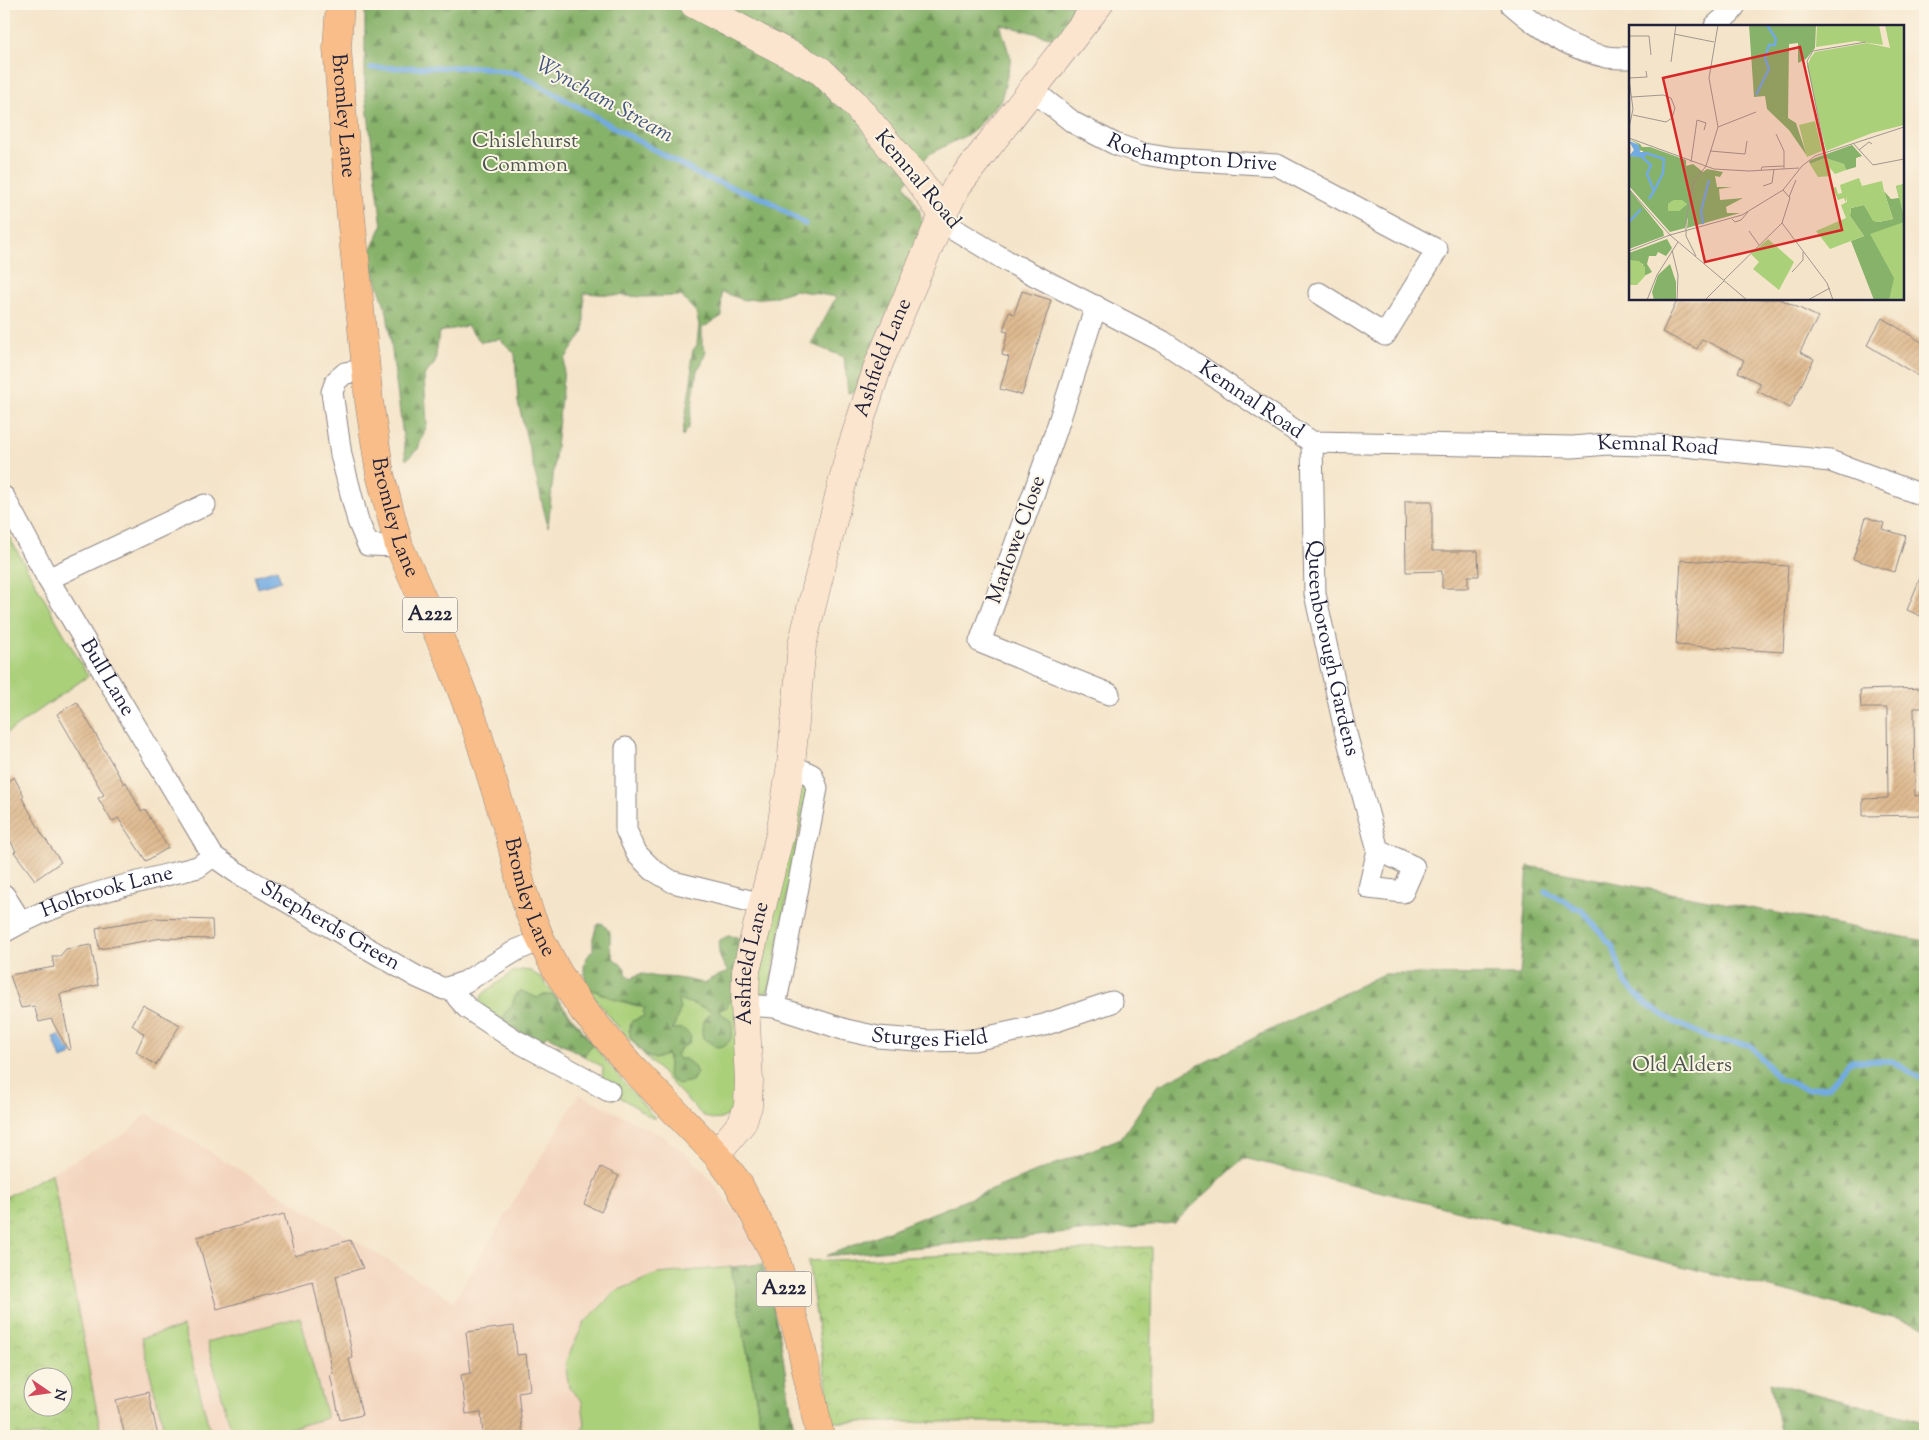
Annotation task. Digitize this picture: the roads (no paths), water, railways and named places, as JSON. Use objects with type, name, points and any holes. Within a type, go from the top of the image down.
[{"type":"main road","name":"Bromley Lane","points":[[340,4],[337,48],[366,370],[380,474],[399,546],[453,668],[476,728],[510,837],[524,895],[541,940],[557,972],[583,1010],[629,1064],[716,1154]]},
{"type":"main road","name":"A222","points":[[716,1154],[738,1184],[774,1253],[800,1341],[820,1436]]},
{"type":"street","name":"Kemnal Road","points":[[694,4],[821,71],[853,102],[915,176],[954,229],[1007,261],[1162,341],[1312,442],[1572,447],[1607,444],[1684,446],[1830,461],[1925,496]]},
{"type":"street","name":"Ashfield Lane","points":[[716,1154],[742,1123],[748,1106],[749,1080],[745,1005],[746,971],[780,834],[790,765],[802,645],[850,452],[879,363],[943,214],[957,186],[1099,4]]},
{"type":"street","points":[[1510,4],[1536,26],[1574,46],[1608,57],[1629,58]]},
{"type":"street","points":[[1717,25],[1731,12],[1736,4]]},
{"type":"street","name":"Roehampton Drive","points":[[1031,89],[1074,123],[1115,144],[1144,154],[1174,159],[1277,165],[1437,250],[1385,334],[1319,293]]},
{"type":"street","name":"Marlowe Close","points":[[1096,306],[1055,434],[980,642],[1109,694]]},
{"type":"street","points":[[366,370],[345,373],[336,380],[332,392],[341,454],[358,521],[368,545],[399,546]]},
{"type":"street","name":"Queenborough Gardens","points":[[1312,442],[1315,594],[1346,730],[1378,850]]},
{"type":"street","name":"Bull Lane","points":[[4,496],[48,579],[213,856]]},
{"type":"street","points":[[48,579],[204,505]]},
{"type":"street","points":[[626,748],[626,830],[637,854],[652,870],[673,882],[762,904]]},
{"type":"street","name":"Ashfield Lane","points":[[775,1007],[817,788],[812,775],[790,765]]},
{"type":"street","name":"Holbrook Lane","points":[[12,927],[77,899],[198,867],[213,856]]},
{"type":"street","name":"Shepherds Green","points":[[213,856],[236,872],[435,987],[452,988]]},
{"type":"street","points":[[4,895],[12,927]]},
{"type":"street","points":[[541,940],[517,950],[452,988],[466,1008],[515,1040],[609,1091]]},
{"type":"street","name":"Sturges Field","points":[[745,1005],[775,1007],[846,1030],[878,1037],[929,1041],[974,1040],[1044,1025],[1112,1002]]},
{"type":"water","points":[[277,569],[281,581],[258,588],[254,576]]},
{"type":"water","points":[[65,1033],[72,1055],[61,1059],[53,1037]]},
{"type":"waterway","name":"Wyncham Stream","points":[[371,68],[480,67],[519,74],[703,177],[765,199],[805,224]]},
{"type":"waterway","name":"Wyncham Stream","points":[[1545,891],[1582,911],[1613,947],[1624,981],[1644,1002],[1674,1022],[1712,1039],[1750,1045],[1778,1078],[1807,1089],[1829,1086],[1850,1061],[1892,1061],[1925,1081]]},
{"type":"park label","name":"Chislehurst Common","points":[[525,154]]},
{"type":"park label","name":"Old Alders","points":[[1682,1066]]}]
